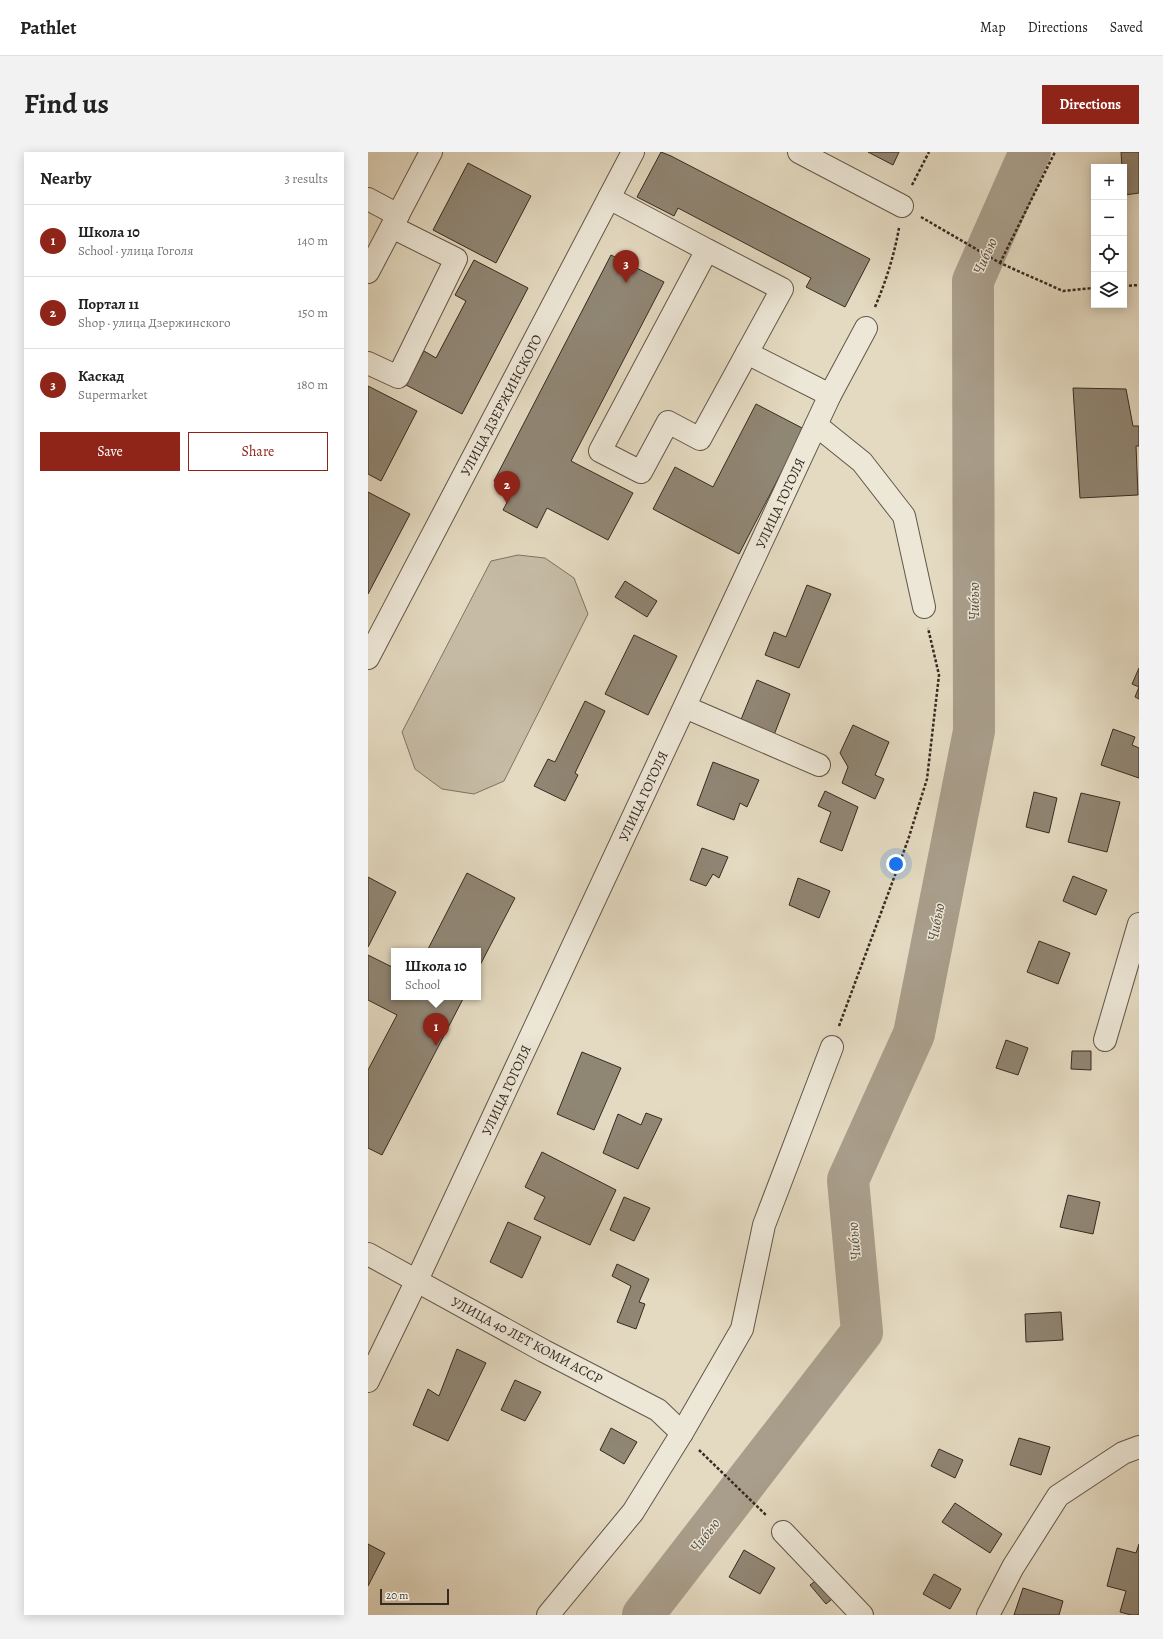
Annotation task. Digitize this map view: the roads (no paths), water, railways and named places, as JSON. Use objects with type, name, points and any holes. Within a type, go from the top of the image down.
[{"type":"street","points":[[368,272],[430,152]]},
{"type":"street","name":"УЛИЦА ДЗЕРЖИНСКОГО","points":[[368,658],[633,152]]},
{"type":"street","points":[[799,152],[902,206]]},
{"type":"street","points":[[609,198],[782,289],[700,439],[668,422],[641,472],[600,451],[707,250]]},
{"type":"street","points":[[368,199],[395,221],[456,259],[398,377],[368,363]]},
{"type":"street","name":"УЛИЦА ГОГОЛЯ","points":[[368,1382],[830,395],[866,328]]},
{"type":"street","points":[[747,353],[830,395]]},
{"type":"street","points":[[816,425],[862,462],[904,516],[924,607]]},
{"type":"street","points":[[685,706],[819,765]]},
{"type":"street","points":[[1105,1040],[1139,924]]},
{"type":"street","points":[[548,1615],[633,1512],[682,1433],[742,1329],[764,1225],[832,1047]]},
{"type":"street","name":"УЛИЦА 40 ЛЕТ КОМИ АССР","points":[[368,1254],[544,1351],[658,1410],[682,1433]]},
{"type":"street","points":[[988,1615],[1013,1567],[1058,1496],[1123,1453],[1139,1447]]},
{"type":"street","points":[[783,1532],[862,1615]]},
{"type":"waterway","name":"Чибью","points":[[643,1615],[862,1332],[848,1180],[914,1034],[974,731],[973,281],[1030,152]]},
{"type":"place","name":"Каскад","points":[[626,283]]},
{"type":"place","name":"Портал 11","points":[[507,504]]},
{"type":"place","name":"Школа 10","points":[[436,1046]]}]
